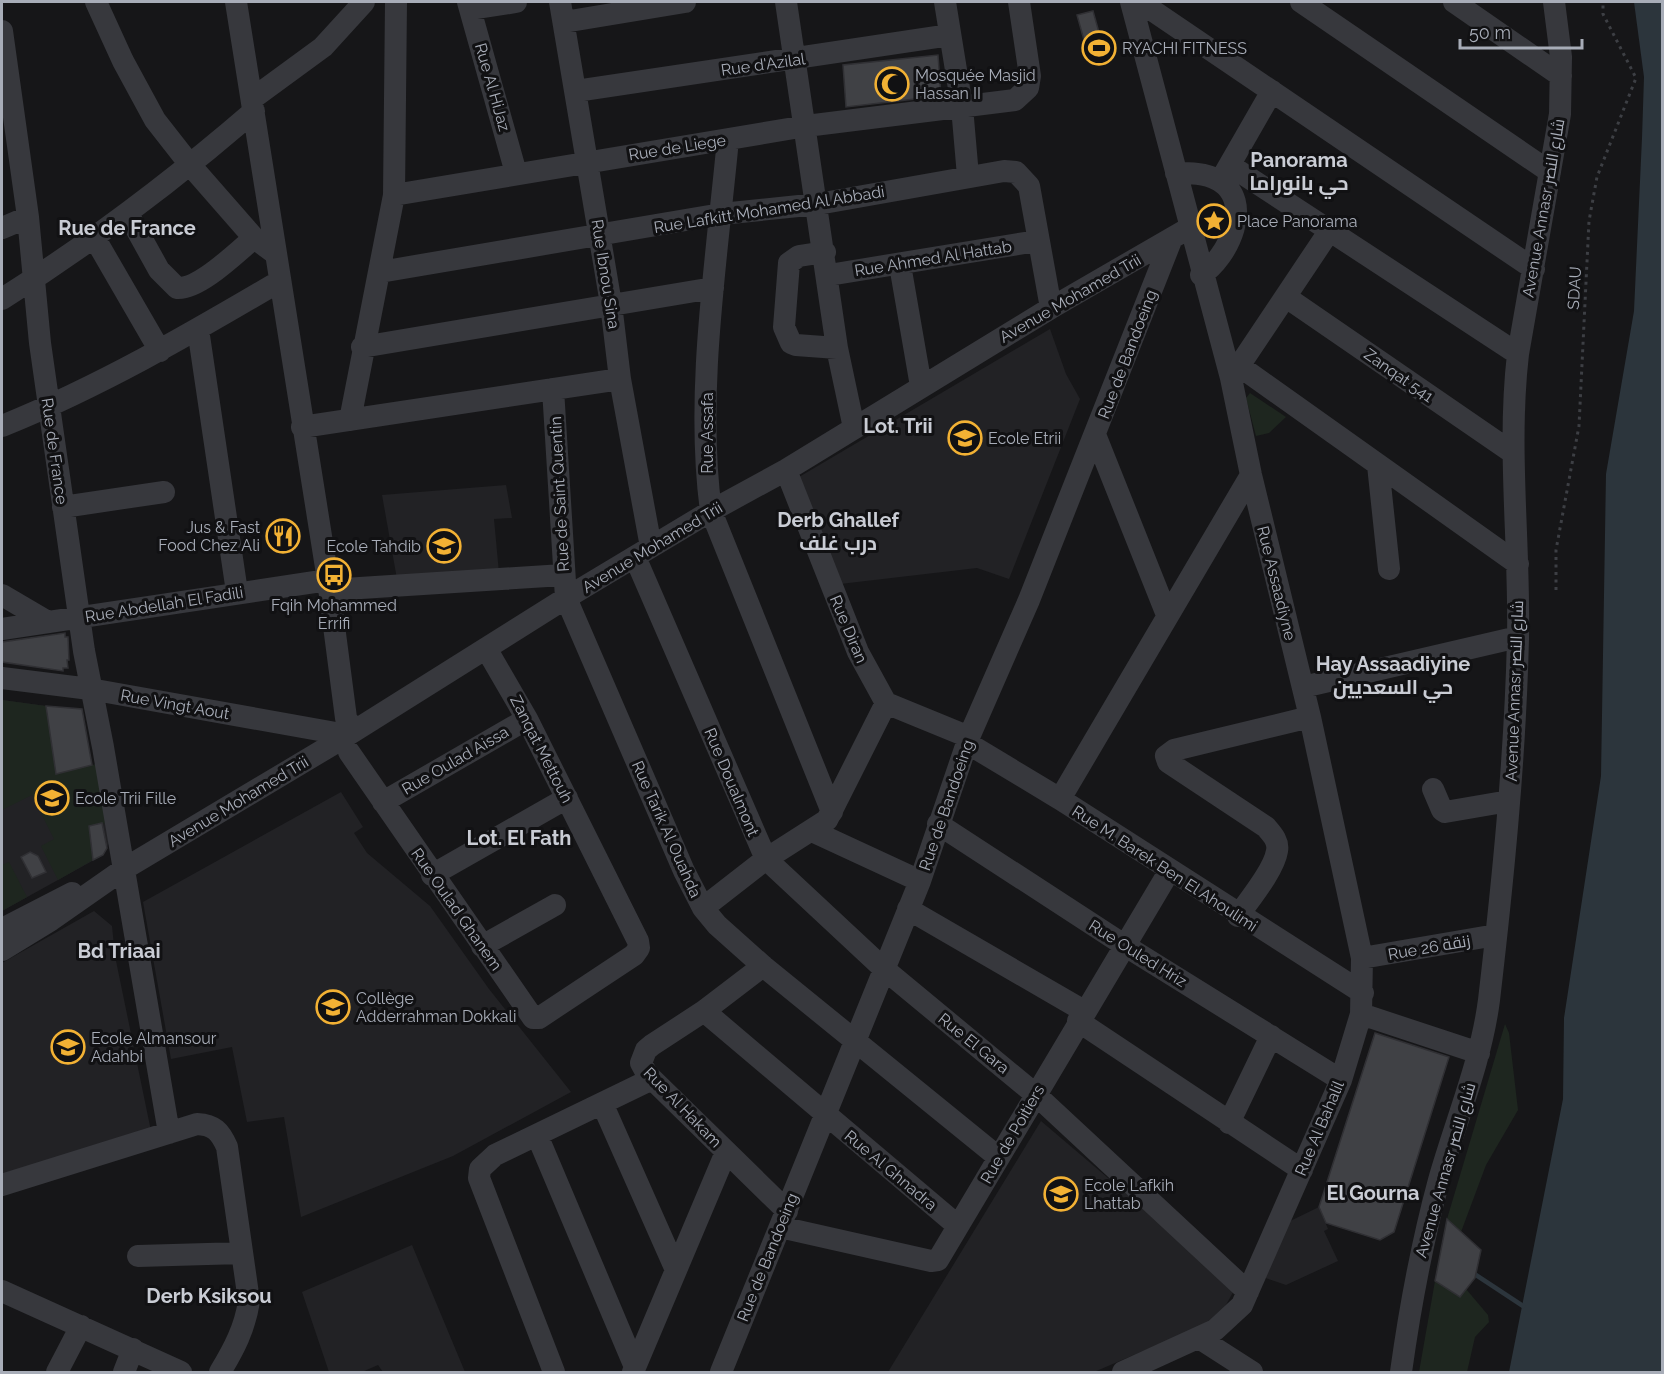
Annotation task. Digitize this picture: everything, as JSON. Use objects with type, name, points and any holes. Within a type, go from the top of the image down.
[{"type":"street","points":[[96,2],[142,99],[191,166],[254,238],[276,254]]},
{"type":"street","name":"Rue Oulad Ghanem","points":[[236,2],[328,585],[350,740],[383,802],[482,946],[536,1019],[634,956],[639,948]]},
{"type":"street","points":[[2,299],[128,214],[191,166],[253,105],[323,46],[364,2]]},
{"type":"street","points":[[350,420],[394,195],[396,2]]},
{"type":"street","points":[[470,5],[516,2]]},
{"type":"street","points":[[562,12],[686,2]]},
{"type":"street","points":[[786,2],[829,275],[837,348],[854,428]]},
{"type":"street","points":[[945,2],[962,107],[968,176]]},
{"type":"street","name":"Rue de Liege","points":[[394,195],[806,126],[1015,100],[1028,88],[1029,55],[1019,2]]},
{"type":"street","name":"Rue Assaadiyne","points":[[1131,2],[1176,173],[1183,225],[1234,372],[1251,475],[1310,717],[1362,958]]},
{"type":"street","points":[[1140,2],[1534,269]]},
{"type":"street","points":[[1302,2],[1550,172]]},
{"type":"street","points":[[1454,2],[1561,76]]},
{"type":"street","name":"Avenue Annasr شارع النصر","points":[[1401,1372],[1424,1237],[1479,1053],[1487,1012],[1496,935],[1509,801],[1518,637],[1513,393],[1560,114],[1561,76],[1554,2]]},
{"type":"street","name":"Rue Al HiJaz","points":[[470,5],[516,173]]},
{"type":"street","name":"Rue Ibnou Sina","points":[[562,12],[611,304],[643,552]]},
{"type":"street","name":"Rue de France","points":[[2,31],[28,217],[32,280],[79,617],[90,689],[103,747],[121,871],[169,1133]]},
{"type":"street","name":"Rue d'Azilal","points":[[576,91],[950,35]]},
{"type":"street","points":[[1201,275],[1224,255],[1232,240],[1234,205],[1225,173],[1272,91]]},
{"type":"street","name":"Rue Assafa","points":[[728,140],[713,288],[705,445],[711,511],[832,812]]},
{"type":"street","name":"Rue Lafkitt Mohamed Al Abbadi","points":[[380,272],[721,214],[818,204],[968,176],[1016,171],[1024,177],[1029,186],[1037,241],[1051,308]]},
{"type":"street","points":[[1176,173],[1225,173],[1330,230],[1518,354]]},
{"type":"street","points":[[128,214],[159,270],[177,288],[186,289],[200,280],[254,238]]},
{"type":"street","points":[[2,228],[28,217]]},
{"type":"street","name":"Avenue Mohamed Trii","points":[[2,950],[51,920],[121,871],[350,740],[566,598],[711,511],[786,470],[1183,225]]},
{"type":"street","name":"Rue de Bandoeing","points":[[720,1372],[920,881],[968,740],[1029,600],[1183,225]]},
{"type":"street","points":[[1330,230],[1234,372],[1378,465],[1518,564]]},
{"type":"street","points":[[94,237],[160,351]]},
{"type":"street","name":"Rue Ahmed Al Hattab","points":[[829,275],[1037,241]]},
{"type":"street","points":[[825,252],[799,256],[789,263],[784,327],[791,343],[837,348]]},
{"type":"street","points":[[900,265],[921,386]]},
{"type":"street","points":[[2,426],[49,406],[160,351],[280,281]]},
{"type":"street","points":[[363,347],[713,288]]},
{"type":"street","name":"Zanqat 541","points":[[1286,297],[1513,453]]},
{"type":"street","points":[[198,329],[237,592]]},
{"type":"street","points":[[302,427],[620,379]]},
{"type":"street","name":"Rue de Saint Quentin","points":[[553,389],[566,598]]},
{"type":"street","points":[[1096,436],[1167,615]]},
{"type":"street","points":[[1378,465],[1389,569]]},
{"type":"street","name":"Rue Diran","points":[[786,470],[858,652],[886,703]]},
{"type":"street","points":[[1060,799],[1251,475]]},
{"type":"street","points":[[63,507],[164,492]]},
{"type":"street","name":"Rue Doualmont","points":[[643,552],[766,859],[884,969]]},
{"type":"street","name":"Rue Abdellah El Fadili","points":[[2,630],[237,592],[328,585],[563,575]]},
{"type":"street","points":[[2,595],[48,622]]},
{"type":"street","name":"Rue Tarik Al Ouahda","points":[[566,598],[702,908],[763,966],[998,1157]]},
{"type":"street","points":[[1303,687],[1518,637]]},
{"type":"street","name":"Zanqat Mettouh","points":[[487,650],[527,718],[639,941],[639,948]]},
{"type":"street","name":"Rue Vingt Aout","points":[[2,678],[90,689],[350,740]]},
{"type":"street","points":[[702,908],[766,859],[812,831],[832,812],[886,703],[968,740]]},
{"type":"street","points":[[1238,916],[1278,851],[1273,835],[1266,827],[1168,762],[1166,756],[1174,750],[1310,717]]},
{"type":"street","name":"Rue Oulad Aissa","points":[[383,802],[527,718]]},
{"type":"street","name":"Rue M. Barek Ben El Ahoulimi","points":[[968,740],[1170,870],[1362,1004],[1479,1053]]},
{"type":"street","points":[[1433,789],[1445,812],[1509,801]]},
{"type":"street","points":[[432,875],[567,798]]},
{"type":"street","name":"Rue Ouled Hriz","points":[[938,824],[1124,945],[1341,1080]]},
{"type":"street","points":[[812,831],[920,881]]},
{"type":"street","name":"Rue de Poitiers","points":[[783,1219],[935,1261],[958,1227],[1081,1016],[1170,870]]},
{"type":"street","name":"Avenue Mohamed Trii","points":[[2,929],[41,907],[121,871]]},
{"type":"street","points":[[482,946],[555,905]]},
{"type":"street","points":[[908,909],[1081,1016],[1229,1123],[1302,1170]]},
{"type":"street","name":"Rue 26 زنقة","points":[[1362,958],[1496,935]]},
{"type":"street","name":"Rue Al Bahalil","points":[[1123,1372],[1199,1338],[1229,1320],[1242,1305],[1341,1080],[1362,1004],[1362,958]]},
{"type":"street","name":"Rue Al Hakam","points":[[763,966],[704,1011],[646,1050],[641,1063],[652,1079],[726,1152],[783,1219]]},
{"type":"street","name":"Rue El Gara","points":[[884,969],[1035,1094],[1248,1292]]},
{"type":"street","name":"Rue Al Ghnadra","points":[[704,1011],[958,1227]]},
{"type":"street","points":[[1229,1123],[1270,1036]]},
{"type":"street","points":[[554,1372],[479,1178],[480,1169],[495,1155],[652,1079]]},
{"type":"street","points":[[602,1103],[676,1270]]},
{"type":"street","points":[[2,1185],[197,1124],[210,1125],[222,1134],[227,1147],[249,1301],[246,1319],[237,1343],[220,1372]]},
{"type":"street","points":[[537,1135],[634,1370]]},
{"type":"street","points":[[634,1370],[726,1152]]},
{"type":"street","points":[[138,1256],[242,1252]]},
{"type":"street","points":[[2,1291],[133,1348],[181,1372]]},
{"type":"street","points":[[57,1372],[81,1326]]},
{"type":"street","points":[[1199,1338],[1252,1372]]},
{"type":"street","points":[[124,1372],[133,1348]]},
{"type":"path","name":"SDAU","points":[[1556,590],[1557,550],[1580,426],[1589,221],[1597,177],[1636,78],[1603,14],[1603,2]]},
{"type":"shaded area","points":[[1634,2],[1662,2],[1662,1372],[1509,1372],[1563,1099],[1564,1018],[1601,776],[1606,474],[1634,311],[1642,138],[1644,77]]},
{"type":"shaded area","name":"Ecole Etrii","points":[[1050,329],[1066,374],[1080,399],[1009,579],[977,568],[840,584],[799,477]]},
{"type":"shaded area","points":[[1250,393],[1286,417],[1269,433],[1256,436],[1246,398]]},
{"type":"shaded area","name":"Ecole Tahdib","points":[[506,485],[512,518],[494,519],[499,573],[397,579],[382,495]]},
{"type":"shaded area","name":"Ecole Trii Fille","points":[[2,700],[46,706],[56,774],[97,764],[109,843],[103,855],[2,911]]},
{"type":"shaded area","name":"Ecole Trii Fille","points":[[2,700],[46,706],[56,773],[97,764],[106,823],[89,826],[93,860],[58,880],[41,846],[54,839],[32,795],[2,810]]},
{"type":"shaded area","name":"Collège Adderrahman Dokkali","points":[[341,792],[363,827],[354,833],[367,853],[430,906],[489,989],[571,1092],[453,1156],[301,1217],[284,1117],[247,1122],[232,1047],[171,1059],[143,902]]},
{"type":"shaded area","points":[[9,862],[27,897],[2,911],[2,865]]},
{"type":"shaded area","name":"Ecole Almansour Adahbi","points":[[94,911],[112,926],[115,956],[151,1131],[2,1175],[2,963]]},
{"type":"shaded area","points":[[1505,1024],[1509,1033],[1518,1110],[1486,1165],[1461,1232],[1447,1219]]},
{"type":"shaded area","name":"Ecole Lafkih Lhattab","points":[[1041,1121],[1236,1287],[1218,1319],[1094,1372],[888,1372]]},
{"type":"shaded area","points":[[1319,1207],[1328,1229],[1324,1231],[1338,1261],[1286,1285],[1260,1276],[1282,1225]]},
{"type":"shaded area","points":[[412,1245],[465,1372],[383,1372],[378,1365],[362,1372],[329,1372],[302,1292]]},
{"type":"shaded area","points":[[1435,1281],[1460,1297],[1466,1289],[1488,1315],[1489,1322],[1475,1337],[1467,1372],[1419,1372]]},
{"type":"building","points":[[1093,11],[1100,36],[1084,40],[1077,15]]},
{"type":"building","name":"Mosquée Masjid Hassan II","points":[[938,55],[941,96],[846,107],[843,65]]},
{"type":"building","points":[[65,633],[65,637],[68,637],[69,660],[67,660],[68,668],[63,668],[63,671],[2,662],[2,642]]},
{"type":"building","points":[[46,706],[82,709],[92,765],[56,774]]},
{"type":"building","points":[[102,823],[107,848],[103,855],[93,860],[89,826]]},
{"type":"building","points":[[30,852],[38,856],[46,872],[32,878],[21,857]]},
{"type":"building","points":[[1375,1033],[1449,1057],[1394,1232],[1380,1240],[1326,1223],[1319,1207]]},
{"type":"building","points":[[1447,1219],[1481,1250],[1475,1278],[1460,1297],[1435,1281]]},
{"type":"waterway","points":[[1470,1271],[1523,1306]]},
{"type":"place","name":"RYACHI FITNESS","points":[[1099,48]]},
{"type":"place","name":"Mosquée Masjid Hassan II","points":[[892,84]]},
{"type":"place","name":"Place Panorama","points":[[1214,221]]},
{"type":"place","name":"Ecole Etrii","points":[[965,438]]},
{"type":"place","name":"Jus & Fast Food Chez Ali","points":[[283,536]]},
{"type":"place","name":"Ecole Tahdib","points":[[444,546]]},
{"type":"place","name":"Fqih Mohammed Errifi","points":[[334,575]]},
{"type":"place","name":"Ecole Trii Fille","points":[[52,798]]},
{"type":"place","name":"Collège Adderrahman Dokkali","points":[[333,1007]]},
{"type":"place","name":"Ecole Almansour Adahbi","points":[[68,1047]]},
{"type":"place","name":"Ecole Lafkih Lhattab","points":[[1061,1194]]},
{"type":"district","name":"Panorama حي بانوراما","points":[[1299,172]]},
{"type":"district","name":"Rue de France","points":[[127,228]]},
{"type":"district","name":"Lot. Trii","points":[[898,426]]},
{"type":"district","name":"Derb Ghallef درب غلف","points":[[838,532]]},
{"type":"district","name":"Hay Assaadiyine حي السعديين","points":[[1393,676]]},
{"type":"district","name":"Lot. El Fath","points":[[519,838]]},
{"type":"district","name":"Bd Triaai","points":[[119,951]]},
{"type":"district","name":"El Gourna","points":[[1373,1193]]},
{"type":"district","name":"Derb Ksiksou","points":[[209,1296]]}]
